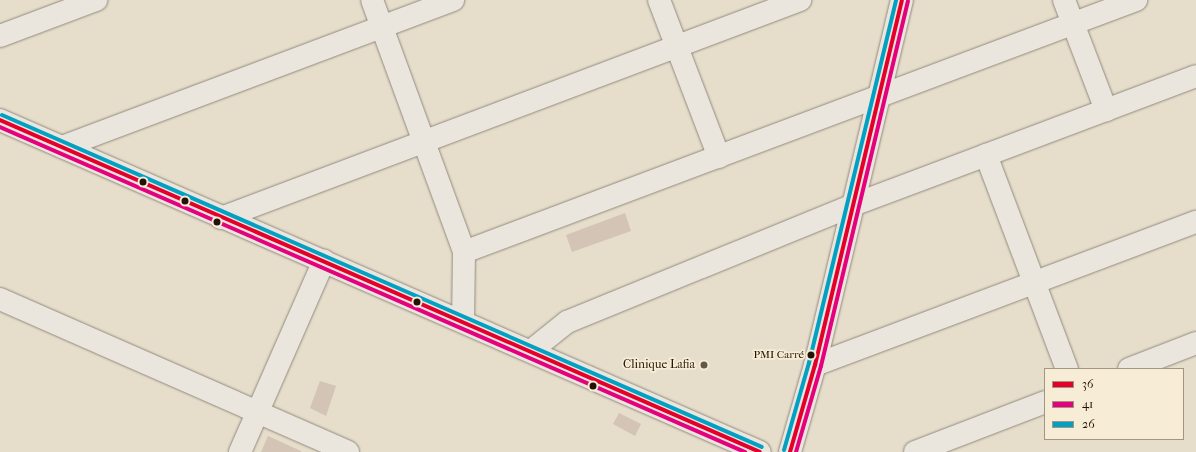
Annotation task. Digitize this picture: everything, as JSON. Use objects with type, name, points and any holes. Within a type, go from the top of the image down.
[{"type":"street","points":[[0,36],[96,0]]},
{"type":"street","points":[[372,0],[464,252],[463,320]]},
{"type":"street","points":[[62,147],[453,0]]},
{"type":"street","points":[[660,0],[719,157]]},
{"type":"street","points":[[220,218],[800,0]]},
{"type":"street","points":[[790,452],[815,365],[902,0]]},
{"type":"street","points":[[1064,0],[1106,110]]},
{"type":"street","points":[[464,252],[1136,0]]},
{"type":"street","points":[[532,350],[567,322],[852,205],[1196,76]]},
{"type":"street","points":[[0,120],[220,218],[532,350],[760,452]]},
{"type":"street","points":[[986,155],[1067,368]]},
{"type":"street","points":[[815,365],[1196,222]]},
{"type":"street","points":[[240,452],[324,261]]},
{"type":"street","points":[[0,299],[348,452]]},
{"type":"street","points":[[1132,368],[1195,347]]},
{"type":"street","points":[[915,452],[1044,402]]},
{"type":"building","points":[[625,213],[631,231],[572,252],[566,235]]},
{"type":"building","points":[[320,381],[336,386],[326,416],[310,408]]},
{"type":"building","points":[[619,413],[641,424],[635,436],[613,424]]},
{"type":"building","points":[[268,436],[301,451],[301,452],[261,452]]},
{"type":"transit line","name":"26","points":[[784,450],[809,363],[896,0]]},
{"type":"transit line","name":"36","points":[[790,452],[815,365],[902,0]]},
{"type":"transit line","name":"41","points":[[796,452],[821,366],[908,1]]},
{"type":"transit line","name":"26","points":[[2,115],[762,447]]},
{"type":"transit line","name":"36","points":[[0,120],[760,452]]},
{"type":"transit line","name":"41","points":[[0,127],[745,452]]},
{"type":"place","name":"PMI Carré","points":[[811,355]]},
{"type":"place","name":"Clinique Lafia","points":[[704,365]]}]
